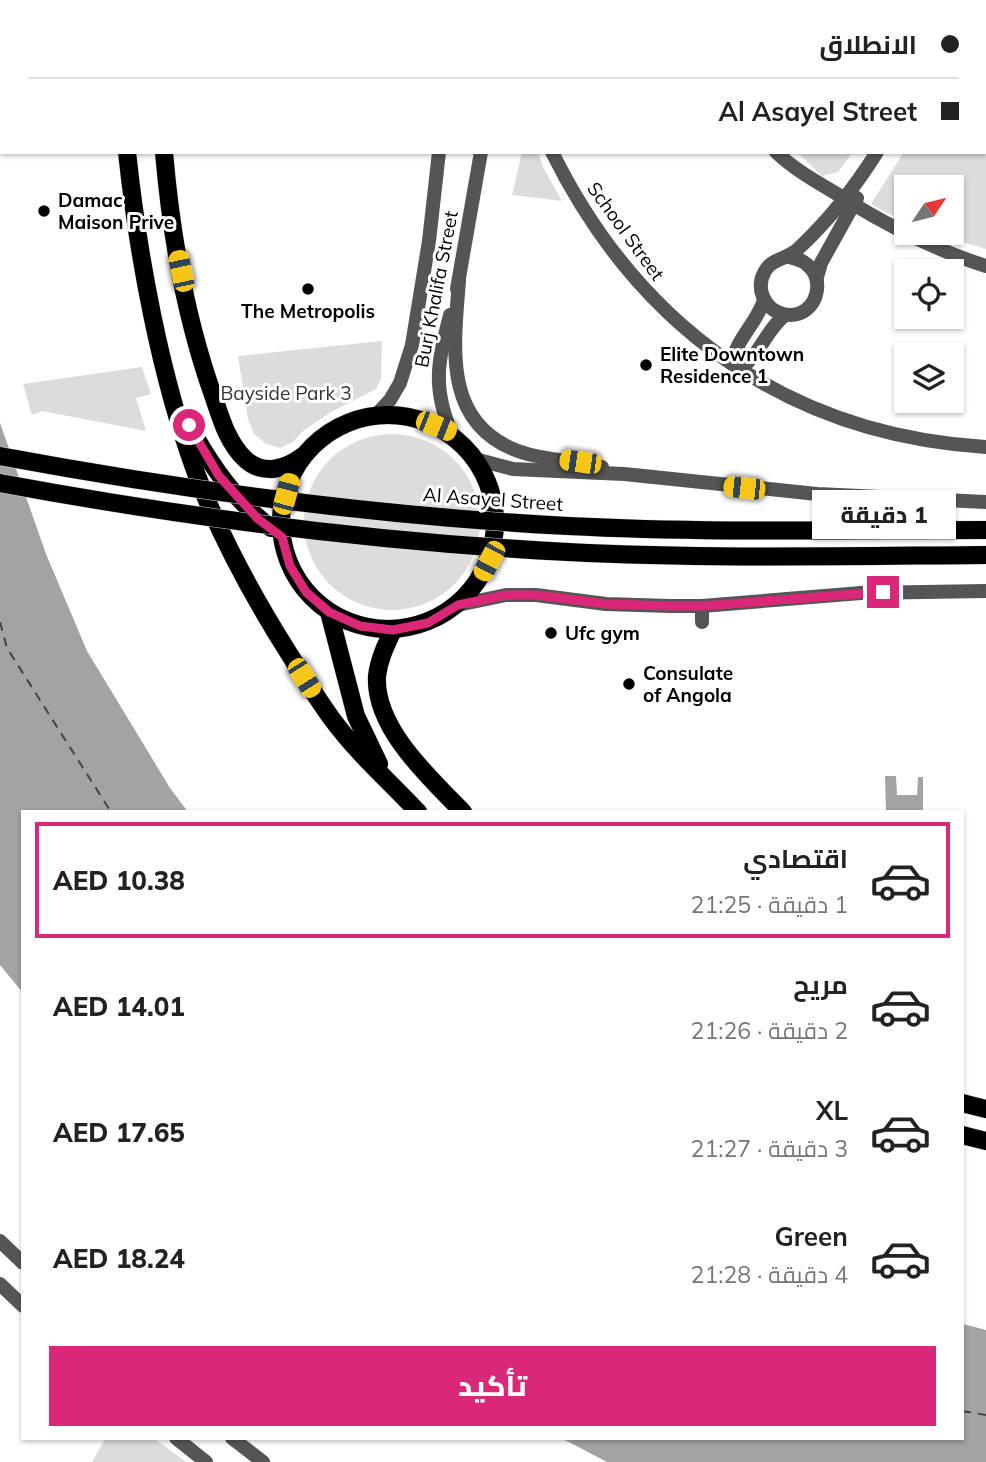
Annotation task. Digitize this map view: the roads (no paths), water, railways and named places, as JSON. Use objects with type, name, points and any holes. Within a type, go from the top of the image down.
[{"type":"main road","points":[[127,154],[145,273],[168,385],[215,519],[281,641],[330,717],[362,755],[416,810]]},
{"type":"main road","points":[[164,154],[173,225],[186,294],[200,355],[224,427],[247,462],[261,468],[276,469],[291,465],[304,456]]},
{"type":"main road","points":[[164,363],[189,425],[219,476],[258,519],[282,537]]},
{"type":"main road","points":[[376,415],[399,415],[452,432],[475,458],[488,482],[495,508],[495,535],[489,561],[476,585],[458,605],[428,623],[393,630],[360,626],[329,612],[306,592],[290,566],[282,537],[282,508],[289,480],[304,456],[318,440],[336,428],[376,415]]},
{"type":"main road","name":"Al Asayel Street","points":[[0,456],[153,483],[282,501],[523,524],[695,530],[986,530]]},
{"type":"main road","points":[[0,483],[226,520],[336,534],[488,547],[696,556],[986,555]]},
{"type":"main road","points":[[329,612],[356,716],[373,754],[397,790]]},
{"type":"main road","points":[[393,630],[380,661],[377,678],[384,713],[413,759],[461,810]]},
{"type":"main road","points":[[964,1104],[986,1109]]},
{"type":"main road","points":[[964,1136],[986,1141]]},
{"type":"street","name":"Burj Khalifa Street","points":[[376,415],[390,400],[400,383],[412,345],[429,241],[439,154]]},
{"type":"street","name":"Burj Khalifa Street","points":[[452,432],[441,409],[438,369],[459,281],[481,154]]},
{"type":"street","name":"School Street","points":[[553,154],[587,214],[631,275],[682,327],[736,366],[786,396],[859,425],[911,438],[986,447]]},
{"type":"street","points":[[779,154],[807,176],[904,234],[933,248],[986,266]]},
{"type":"street","points":[[876,154],[849,201],[821,263],[817,277],[818,287],[811,305],[804,311],[785,315],[775,311],[764,300],[760,283],[767,268],[773,262],[789,257],[849,201],[882,154]]},
{"type":"street","points":[[789,257],[805,262],[817,277]]},
{"type":"street","points":[[459,281],[454,368],[470,414],[480,426],[504,445],[519,452],[594,465],[624,474]]},
{"type":"street","points":[[764,300],[752,326],[735,351],[736,366],[751,361],[785,315]]},
{"type":"street","points":[[752,326],[767,336]]},
{"type":"street","name":"Al Asayel Street","points":[[475,458],[513,469],[624,474],[830,495],[986,502]]},
{"type":"street","points":[[965,501],[986,496]]},
{"type":"street","points":[[458,605],[489,597],[536,595],[628,606],[702,606],[861,593],[986,591]]},
{"type":"street","points":[[702,606],[702,622]]},
{"type":"street","points":[[0,1241],[21,1258]]},
{"type":"street","points":[[0,1284],[21,1304]]},
{"type":"street","points":[[178,1440],[206,1462]]},
{"type":"street","points":[[235,1440],[263,1462]]},
{"type":"place","name":"Damac Maison Prive","points":[[44,211]]},
{"type":"place","name":"The Metropolis","points":[[308,289]]},
{"type":"place","name":"Elite Downtown Residence 1","points":[[646,365]]},
{"type":"place","name":"Ufc gym","points":[[551,633]]},
{"type":"place","name":"Consulate of Angola","points":[[629,684]]},
{"type":"park label","name":"Bayside Park 3","points":[[286,393]]}]
